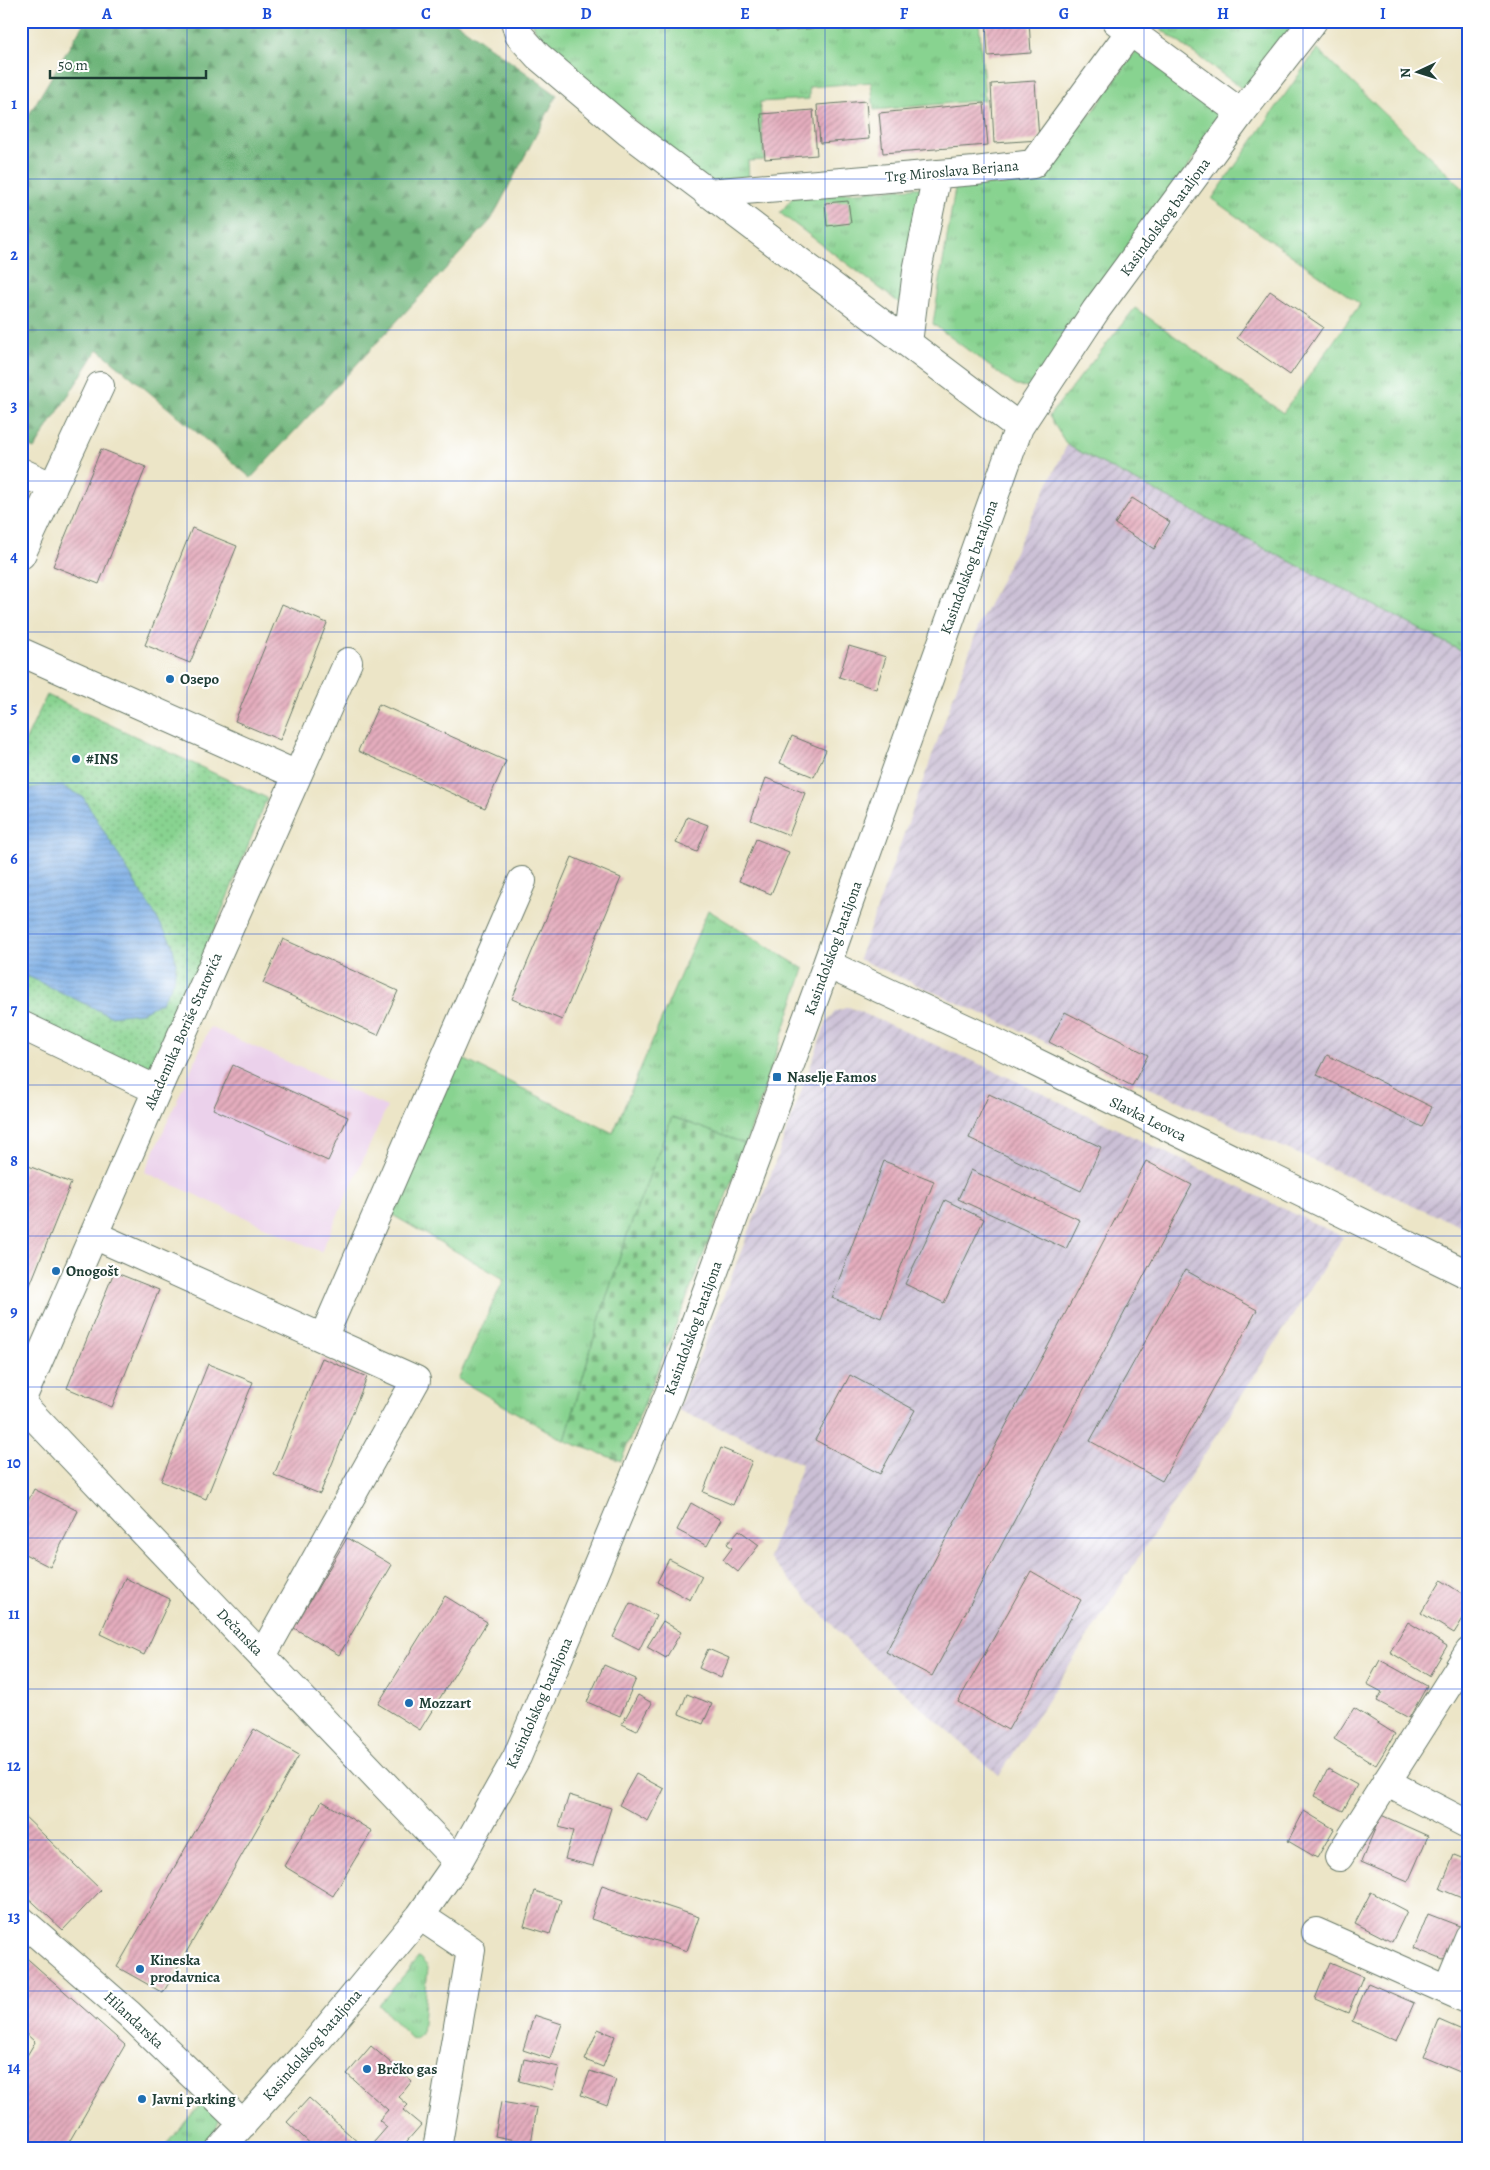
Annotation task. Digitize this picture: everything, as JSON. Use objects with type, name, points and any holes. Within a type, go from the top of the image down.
[{"type":"street","points":[[515,21],[519,35],[538,56],[628,132],[1019,427]]},
{"type":"street","name":"Kasindolskog bataljona","points":[[220,2149],[310,2049],[420,1916],[458,1862],[517,1757],[669,1394],[827,964],[1019,427],[1096,310],[1241,114],[1313,21]]},
{"type":"street","name":"Trg Miroslava Berjana","points":[[707,193],[1033,164],[1128,25],[1241,114]]},
{"type":"street","points":[[908,343],[917,270],[937,174]]},
{"type":"street","points":[[21,555],[100,386]]},
{"type":"street","points":[[21,472],[53,487]]},
{"type":"street","points":[[21,652],[297,775]]},
{"type":"street","name":"Akademika Boriše Starovića","points":[[21,1402],[157,1090],[348,662]]},
{"type":"street","points":[[324,1338],[522,881]]},
{"type":"street","name":"Slavka Leovca","points":[[827,964],[984,1037],[1143,1117],[1469,1275]]},
{"type":"street","points":[[21,1025],[157,1090]]},
{"type":"street","points":[[94,1235],[416,1380],[262,1656]]},
{"type":"street","name":"Dečanska","points":[[21,1402],[458,1862]]},
{"type":"street","points":[[1339,1857],[1469,1652]]},
{"type":"street","points":[[1386,1782],[1469,1824]]},
{"type":"street","points":[[420,1916],[471,1950],[437,2149]]},
{"type":"street","name":"Hilandarska","points":[[21,1920],[129,2014],[243,2124]]},
{"type":"street","points":[[1316,1932],[1458,1995],[1469,1937]]},
{"type":"shaded area","points":[[1067,445],[1469,655],[1469,1230],[859,959],[979,625]]},
{"type":"shaded area","points":[[849,1007],[993,1070],[1343,1237],[999,1776],[858,1652],[769,1558],[802,1464],[678,1410],[758,1209],[827,1021],[836,1011]]},
{"type":"shaded area","points":[[210,1027],[387,1107],[321,1252],[145,1172]]},
{"type":"green space","points":[[85,21],[454,21],[557,95],[491,220],[251,478],[98,349],[34,449],[21,443],[21,128]]},
{"type":"green space","points":[[532,21],[773,21],[774,33],[933,21],[979,21],[985,100],[874,110],[871,82],[809,87],[809,99],[760,102],[764,160],[748,161],[749,181],[712,184],[540,43]]},
{"type":"green space","points":[[1162,21],[1300,21],[1248,93],[1158,27]]},
{"type":"green space","points":[[1137,49],[1225,113],[1036,387],[1016,386],[933,324],[955,188],[1033,177],[1095,109]]},
{"type":"green space","points":[[1317,49],[1469,194],[1469,655],[1067,445],[1049,416],[1135,308],[1283,413],[1360,304],[1212,199]]},
{"type":"green space","points":[[928,187],[910,311],[780,213],[794,196]]},
{"type":"green space","points":[[47,695],[267,798],[154,1081],[21,1012],[21,750]]},
{"type":"green space","points":[[708,910],[804,969],[746,1144],[672,1117],[627,1235],[598,1324],[565,1441],[458,1379],[504,1279],[375,1205],[459,1057],[613,1133]]},
{"type":"green space","points":[[672,1117],[746,1144],[685,1303],[621,1461],[565,1441],[598,1324],[627,1235]]},
{"type":"green space","points":[[419,1957],[428,1967],[422,2034],[416,2039],[411,2038],[379,2005]]},
{"type":"green space","points":[[206,2098],[219,2120],[210,2145],[206,2149],[162,2149]]},
{"type":"water","points":[[45,786],[63,787],[83,797],[172,943],[176,963],[174,981],[162,1002],[141,1013],[110,1016],[21,973],[21,794],[24,789]]},
{"type":"building","points":[[776,21],[895,21],[895,23],[776,31]]},
{"type":"building","points":[[986,21],[1029,21],[1031,53],[988,56]]},
{"type":"building","points":[[1458,21],[1469,21],[1469,29]]},
{"type":"building","points":[[1035,81],[1039,140],[994,143],[991,84]]},
{"type":"building","points":[[866,101],[869,139],[820,143],[817,105]]},
{"type":"building","points":[[984,103],[988,145],[883,153],[879,113]]},
{"type":"building","points":[[813,110],[817,155],[765,159],[761,114]]},
{"type":"building","points":[[848,201],[851,223],[827,226],[825,203]]},
{"type":"building","points":[[1270,291],[1323,327],[1290,375],[1237,338]]},
{"type":"building","points":[[101,449],[146,467],[99,584],[53,566]]},
{"type":"building","points":[[1132,498],[1170,522],[1154,549],[1115,524]]},
{"type":"building","points":[[192,528],[237,546],[190,663],[145,645]]},
{"type":"building","points":[[282,604],[327,623],[280,740],[235,721]]},
{"type":"building","points":[[849,646],[886,657],[876,689],[839,677]]},
{"type":"building","points":[[379,704],[506,761],[485,808],[358,751]]},
{"type":"building","points":[[792,736],[826,750],[814,777],[780,763]]},
{"type":"building","points":[[766,778],[805,793],[789,835],[751,820]]},
{"type":"building","points":[[687,817],[708,825],[697,852],[676,843]]},
{"type":"building","points":[[756,839],[789,852],[771,894],[739,881]]},
{"type":"building","points":[[572,857],[621,878],[562,1020],[512,999]]},
{"type":"building","points":[[283,939],[398,991],[378,1035],[263,983]]},
{"type":"building","points":[[1065,1012],[1148,1055],[1132,1086],[1049,1042]]},
{"type":"building","points":[[1327,1055],[1432,1107],[1422,1127],[1317,1075]]},
{"type":"building","points":[[233,1065],[348,1117],[328,1161],[213,1109]]},
{"type":"building","points":[[989,1094],[1101,1147],[1081,1191],[969,1138]]},
{"type":"building","points":[[884,1161],[934,1181],[881,1318],[832,1298]]},
{"type":"building","points":[[1146,1161],[1192,1185],[932,1676],[886,1652]]},
{"type":"building","points":[[26,1165],[71,1183],[24,1300],[21,1299],[21,1176]]},
{"type":"building","points":[[971,1170],[1080,1220],[1066,1249],[958,1199]]},
{"type":"building","points":[[945,1200],[984,1219],[944,1303],[905,1284]]},
{"type":"building","points":[[1185,1270],[1257,1310],[1162,1481],[1090,1441]]},
{"type":"building","points":[[114,1272],[159,1290],[112,1407],[67,1388]]},
{"type":"building","points":[[322,1358],[367,1377],[320,1494],[274,1475]]},
{"type":"building","points":[[208,1364],[253,1382],[206,1499],[161,1481]]},
{"type":"building","points":[[850,1375],[915,1410],[880,1474],[815,1440]]},
{"type":"building","points":[[721,1448],[752,1461],[733,1505],[703,1492]]},
{"type":"building","points":[[34,1489],[78,1511],[50,1567],[21,1552],[21,1515]]},
{"type":"building","points":[[691,1503],[721,1520],[707,1546],[677,1530]]},
{"type":"building","points":[[739,1530],[759,1545],[738,1572],[723,1560],[732,1548],[727,1544]]},
{"type":"building","points":[[347,1538],[392,1565],[339,1655],[294,1628]]},
{"type":"building","points":[[669,1559],[702,1576],[690,1600],[657,1582]]},
{"type":"building","points":[[1031,1571],[1081,1600],[1008,1730],[958,1702]]},
{"type":"building","points":[[125,1578],[170,1599],[144,1655],[100,1634]]},
{"type":"building","points":[[1441,1580],[1469,1598],[1469,1609],[1454,1633],[1421,1613]]},
{"type":"building","points":[[445,1596],[487,1622],[420,1730],[378,1704]]},
{"type":"building","points":[[630,1603],[656,1616],[639,1650],[613,1637]]},
{"type":"building","points":[[663,1621],[681,1632],[666,1658],[647,1647]]},
{"type":"building","points":[[1408,1622],[1447,1646],[1429,1676],[1390,1652]]},
{"type":"building","points":[[708,1649],[729,1658],[721,1678],[699,1668]]},
{"type":"building","points":[[1380,1660],[1427,1686],[1409,1718],[1377,1701],[1382,1692],[1367,1684]]},
{"type":"building","points":[[604,1665],[636,1679],[620,1716],[587,1702]]},
{"type":"building","points":[[687,1694],[712,1704],[703,1724],[679,1714]]},
{"type":"building","points":[[638,1695],[652,1703],[637,1731],[622,1724]]},
{"type":"building","points":[[1354,1708],[1395,1734],[1376,1765],[1334,1739]]},
{"type":"building","points":[[254,1729],[299,1755],[163,1993],[117,1967]]},
{"type":"building","points":[[1328,1769],[1357,1785],[1343,1811],[1314,1796]]},
{"type":"building","points":[[636,1774],[664,1789],[648,1821],[619,1805]]},
{"type":"building","points":[[569,1795],[611,1808],[593,1866],[565,1859],[573,1831],[559,1827]]},
{"type":"building","points":[[322,1801],[372,1831],[333,1896],[284,1866]]},
{"type":"building","points":[[1304,1811],[1334,1829],[1317,1858],[1288,1841]]},
{"type":"building","points":[[21,1813],[101,1890],[63,1930],[21,1891]]},
{"type":"building","points":[[1381,1815],[1428,1836],[1408,1882],[1361,1862]]},
{"type":"building","points":[[1454,1855],[1469,1861],[1469,1901],[1440,1889]]},
{"type":"building","points":[[602,1885],[699,1917],[687,1951],[591,1919]]},
{"type":"building","points":[[535,1891],[561,1900],[550,1934],[524,1926]]},
{"type":"building","points":[[1371,1892],[1407,1911],[1392,1942],[1355,1923]]},
{"type":"building","points":[[1428,1914],[1462,1927],[1448,1962],[1414,1948]]},
{"type":"building","points":[[21,1953],[125,2045],[65,2149],[21,2149],[21,2066],[35,2042],[21,2029]]},
{"type":"building","points":[[1330,1962],[1363,1976],[1348,2013],[1315,1999]]},
{"type":"building","points":[[1368,1983],[1414,2003],[1397,2041],[1352,2021]]},
{"type":"building","points":[[534,2015],[562,2024],[550,2059],[523,2050]]},
{"type":"building","points":[[1439,2020],[1469,2033],[1469,2051],[1460,2072],[1424,2057]]},
{"type":"building","points":[[598,2029],[615,2036],[603,2067],[585,2060]]},
{"type":"building","points":[[371,2046],[412,2081],[399,2097],[408,2105],[403,2110],[421,2125],[400,2149],[368,2149],[387,2127],[379,2120],[388,2110],[347,2074]]},
{"type":"building","points":[[524,2059],[559,2067],[553,2090],[519,2081]]},
{"type":"building","points":[[590,2071],[616,2080],[607,2105],[581,2095]]},
{"type":"building","points":[[309,2098],[361,2145],[357,2149],[316,2149],[287,2122]]},
{"type":"building","points":[[501,2102],[537,2108],[531,2143],[495,2136]]},
{"type":"place","name":"Озеро","points":[[170,679]]},
{"type":"place","name":"#INS","points":[[76,759]]},
{"type":"place","name":"Naselje Famos","points":[[777,1077]]},
{"type":"place","name":"Onogošt","points":[[56,1271]]},
{"type":"place","name":"Mozzart","points":[[409,1703]]},
{"type":"place","name":"Kineska prodavnica","points":[[140,1969]]},
{"type":"place","name":"Brčko gas","points":[[367,2069]]},
{"type":"place","name":"Javni parking","points":[[142,2099]]}]
